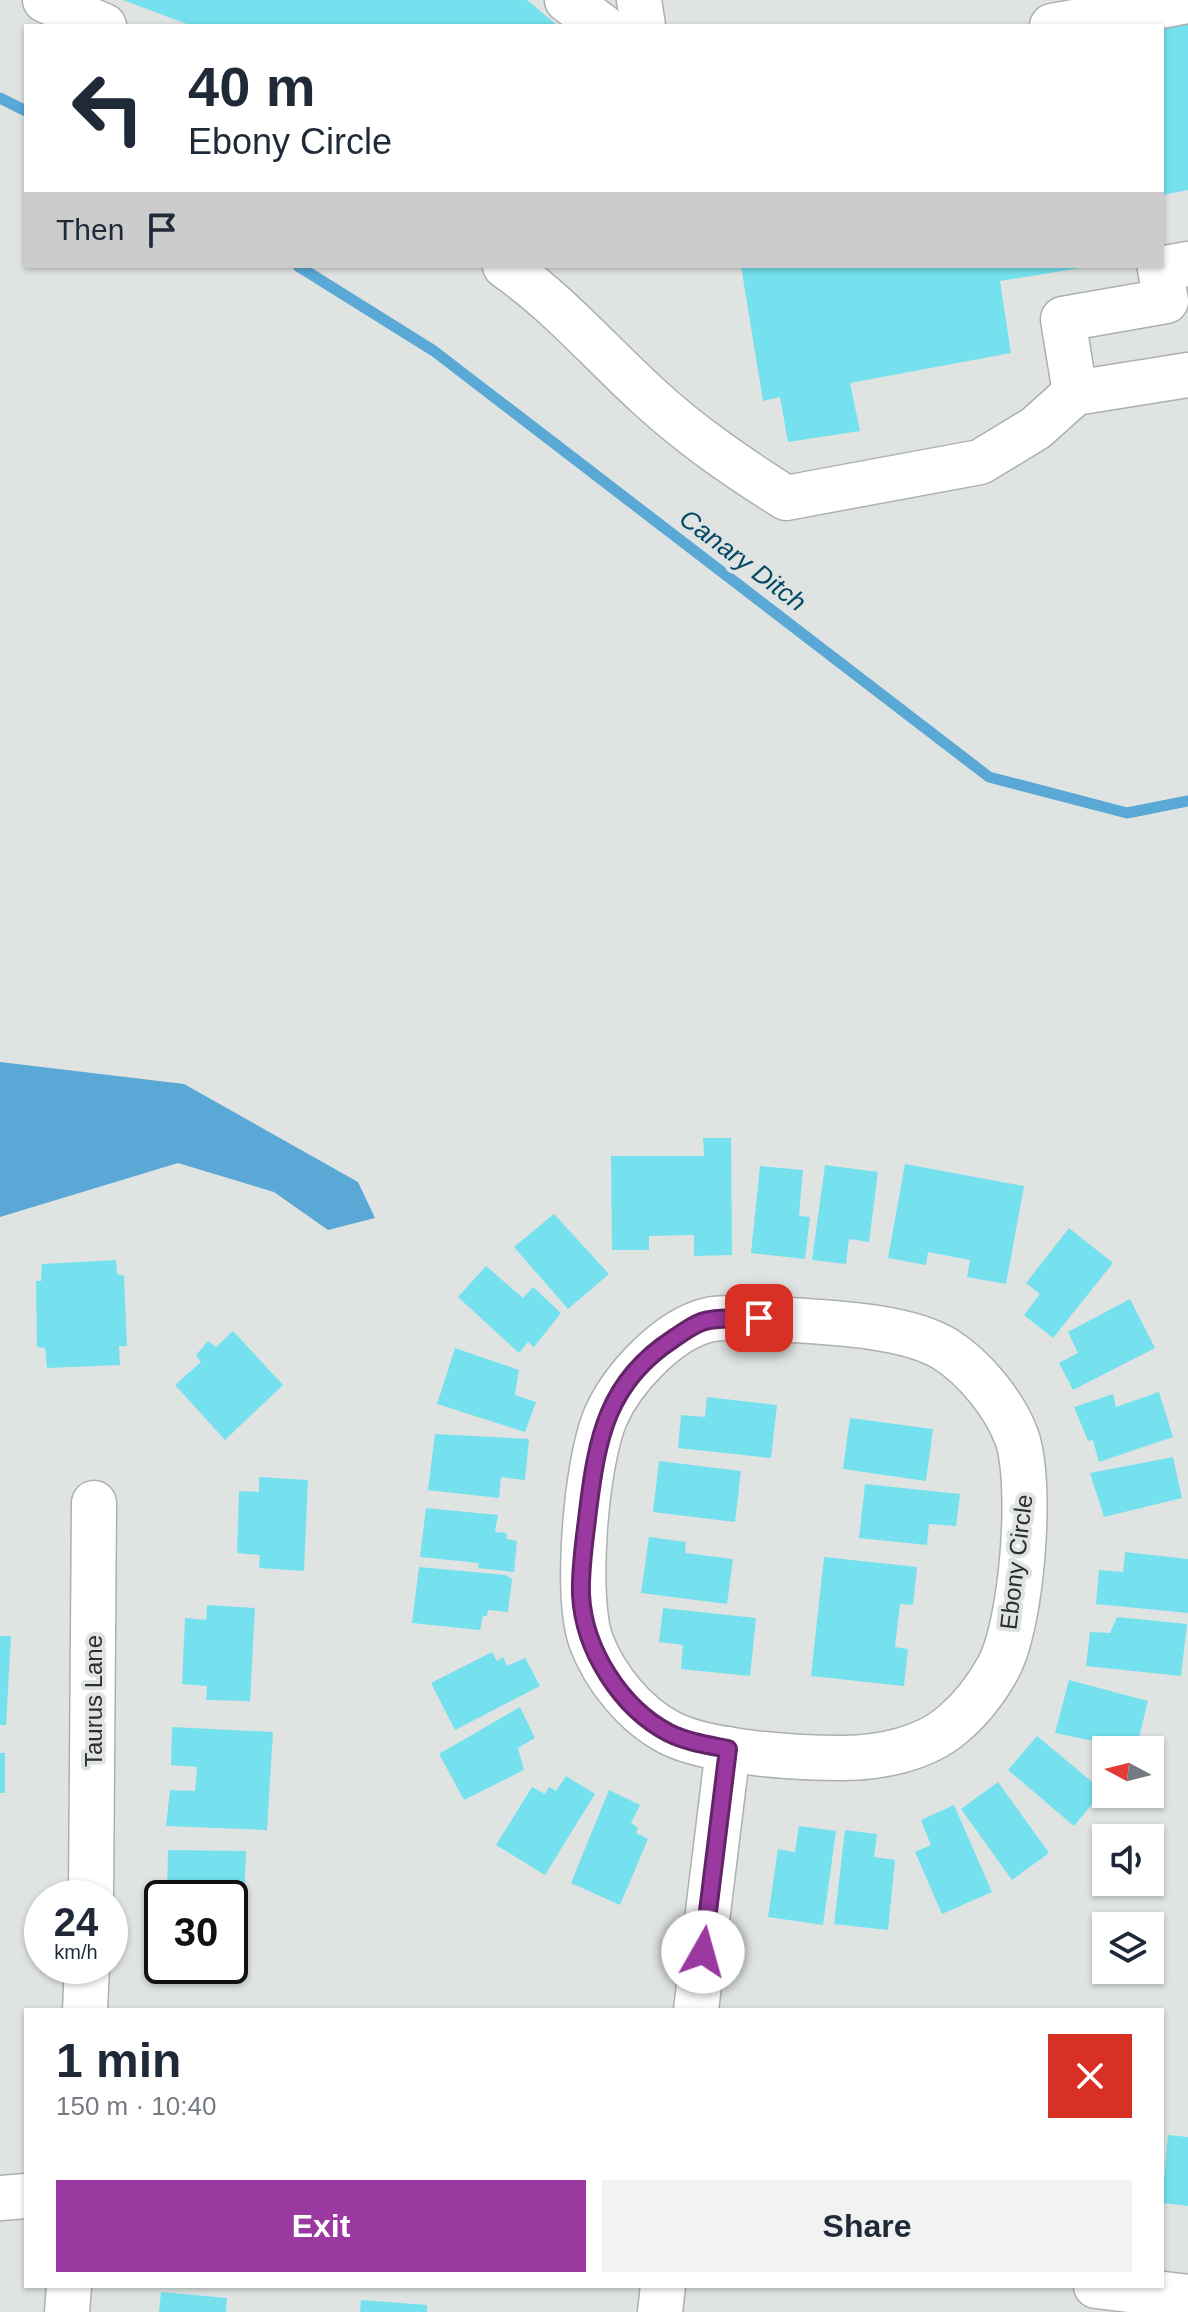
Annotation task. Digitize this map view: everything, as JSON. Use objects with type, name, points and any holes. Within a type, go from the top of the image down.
[{"type":"street","points":[[45,0],[99,24]]},
{"type":"street","points":[[567,0],[599,24]]},
{"type":"street","points":[[639,0],[643,24]]},
{"type":"street","points":[[1063,24],[1188,1]]},
{"type":"street","points":[[1075,393],[1063,319],[1166,301],[1160,269],[1188,264]]},
{"type":"street","points":[[508,268],[537,288],[648,396],[719,455],[786,498],[980,462],[1036,428],[1075,393],[1188,375]]},
{"type":"street","name":"Ebony Circle","points":[[759,1318],[888,1330],[943,1348],[974,1372],[999,1405],[1017,1436],[1026,1474],[1015,1606],[1000,1665],[977,1699],[951,1726],[918,1745],[843,1758],[728,1749],[669,1733],[635,1708],[609,1677],[591,1641],[581,1597],[583,1549],[594,1461],[604,1419],[624,1384],[650,1354],[707,1320],[759,1318]]},
{"type":"street","name":"Taurus Lane","points":[[91,1880],[94,1503]]},
{"type":"street","points":[[696,2008],[728,1749]]},
{"type":"street","points":[[85,2008],[86,1984]]},
{"type":"street","points":[[0,2198],[24,2196]]},
{"type":"street","points":[[67,2312],[69,2288]]},
{"type":"street","points":[[660,2312],[663,2288]]},
{"type":"street","points":[[1113,2288],[1188,2297]]},
{"type":"water","points":[[0,1062],[184,1084],[358,1182],[375,1218],[328,1230],[274,1192],[178,1163],[0,1217]]},
{"type":"building","points":[[123,0],[527,0],[556,24],[187,24]]},
{"type":"building","points":[[1188,19],[1188,190],[1164,195],[1164,24]]},
{"type":"building","points":[[741,268],[1081,268],[1000,281],[1011,353],[850,383],[860,431],[788,442],[780,397],[763,401]]},
{"type":"building","points":[[703,1138],[731,1138],[732,1255],[694,1256],[694,1235],[649,1236],[649,1250],[612,1250],[611,1156],[704,1156]]},
{"type":"building","points":[[905,1164],[1024,1186],[1006,1284],[967,1277],[970,1260],[928,1252],[926,1265],[888,1258]]},
{"type":"building","points":[[825,1165],[878,1172],[869,1242],[849,1239],[846,1264],[812,1260]]},
{"type":"building","points":[[760,1166],[803,1170],[799,1216],[810,1217],[805,1259],[751,1253]]},
{"type":"building","points":[[554,1214],[609,1274],[568,1309],[514,1247]]},
{"type":"building","points":[[1069,1228],[1113,1263],[1053,1338],[1024,1315],[1040,1294],[1026,1283]]},
{"type":"building","points":[[116,1260],[117,1274],[124,1276],[127,1346],[119,1346],[120,1365],[47,1368],[45,1348],[37,1347],[36,1281],[41,1281],[42,1264]]},
{"type":"building","points":[[486,1266],[523,1298],[533,1287],[561,1313],[534,1347],[528,1342],[519,1353],[458,1297]]},
{"type":"building","points":[[1130,1299],[1155,1348],[1073,1390],[1059,1363],[1078,1353],[1068,1332]]},
{"type":"building","points":[[233,1331],[283,1385],[225,1440],[175,1385],[201,1362],[196,1355],[208,1341],[216,1347]]},
{"type":"building","points":[[455,1348],[519,1370],[515,1395],[536,1402],[525,1432],[437,1404]]},
{"type":"building","points":[[1159,1392],[1173,1437],[1099,1462],[1093,1440],[1088,1441],[1074,1407],[1113,1394],[1116,1407]]},
{"type":"building","points":[[707,1397],[777,1405],[771,1458],[678,1448],[681,1415],[705,1417]]},
{"type":"building","points":[[850,1418],[933,1429],[926,1481],[843,1469]]},
{"type":"building","points":[[435,1434],[529,1439],[525,1480],[501,1477],[499,1498],[428,1490]]},
{"type":"building","points":[[1173,1457],[1182,1498],[1104,1517],[1090,1473]]},
{"type":"building","points":[[659,1461],[741,1471],[735,1522],[653,1512]]},
{"type":"building","points":[[259,1477],[308,1480],[304,1571],[259,1568],[260,1555],[237,1553],[239,1491],[259,1492]]},
{"type":"building","points":[[865,1484],[960,1494],[956,1526],[929,1524],[927,1545],[859,1538]]},
{"type":"building","points":[[426,1508],[498,1515],[495,1532],[507,1533],[506,1539],[517,1541],[514,1572],[478,1568],[479,1563],[420,1557]]},
{"type":"building","points":[[649,1537],[686,1542],[685,1553],[733,1559],[727,1604],[641,1593]]},
{"type":"building","points":[[1125,1552],[1188,1559],[1188,1613],[1096,1604],[1099,1570],[1123,1572]]},
{"type":"building","points":[[824,1557],[917,1567],[913,1605],[900,1604],[895,1647],[908,1649],[904,1686],[811,1676]]},
{"type":"building","points":[[419,1567],[506,1575],[512,1579],[508,1612],[488,1610],[487,1616],[483,1616],[480,1630],[412,1623]]},
{"type":"building","points":[[207,1605],[255,1608],[250,1701],[206,1700],[207,1686],[182,1684],[185,1618],[206,1620]]},
{"type":"building","points":[[663,1608],[756,1618],[750,1676],[681,1669],[683,1645],[659,1642]]},
{"type":"building","points":[[1117,1617],[1187,1624],[1181,1676],[1086,1666],[1090,1632],[1110,1633]]},
{"type":"building","points":[[0,1636],[11,1636],[6,1725],[0,1725]]},
{"type":"building","points":[[492,1652],[497,1661],[503,1657],[507,1666],[525,1658],[540,1686],[455,1730],[431,1683]]},
{"type":"building","points":[[1069,1680],[1148,1701],[1139,1736],[1092,1736],[1092,1741],[1055,1733]]},
{"type":"building","points":[[520,1707],[535,1738],[518,1748],[524,1770],[464,1800],[439,1754]]},
{"type":"building","points":[[172,1727],[273,1732],[267,1830],[166,1826],[170,1790],[195,1791],[197,1767],[171,1765]]},
{"type":"building","points":[[1037,1736],[1092,1782],[1092,1804],[1074,1826],[1008,1770]]},
{"type":"building","points":[[0,1753],[5,1753],[5,1793],[0,1793]]},
{"type":"building","points":[[566,1776],[595,1794],[545,1875],[496,1845],[532,1787],[545,1794],[549,1787],[556,1791]]},
{"type":"building","points":[[998,1782],[1049,1853],[1012,1880],[961,1809]]},
{"type":"building","points":[[609,1790],[640,1805],[631,1823],[638,1828],[636,1833],[648,1839],[620,1905],[571,1883]]},
{"type":"building","points":[[954,1805],[992,1892],[942,1914],[915,1852],[931,1845],[921,1820]]},
{"type":"building","points":[[799,1826],[836,1831],[823,1925],[768,1917],[778,1849],[795,1852]]},
{"type":"building","points":[[845,1830],[877,1834],[874,1857],[895,1860],[888,1930],[834,1924]]},
{"type":"building","points":[[168,1850],[246,1851],[245,1880],[167,1880]]},
{"type":"building","points":[[1168,2135],[1188,2137],[1188,2206],[1164,2203]]},
{"type":"building","points":[[161,2292],[227,2298],[226,2312],[159,2312]]},
{"type":"building","points":[[361,2300],[427,2305],[427,2312],[360,2312]]},
{"type":"waterway","name":"Canary Ditch","points":[[0,98],[24,110]]},
{"type":"waterway","name":"Canary Ditch","points":[[301,268],[434,351],[989,777],[1127,813],[1188,801]]},
{"type":"route","points":[[703,1952],[728,1749],[696,1743],[669,1733],[635,1708],[609,1677],[591,1641],[581,1597],[583,1549],[594,1461],[604,1419],[624,1384],[650,1354],[707,1320],[759,1318]]}]
